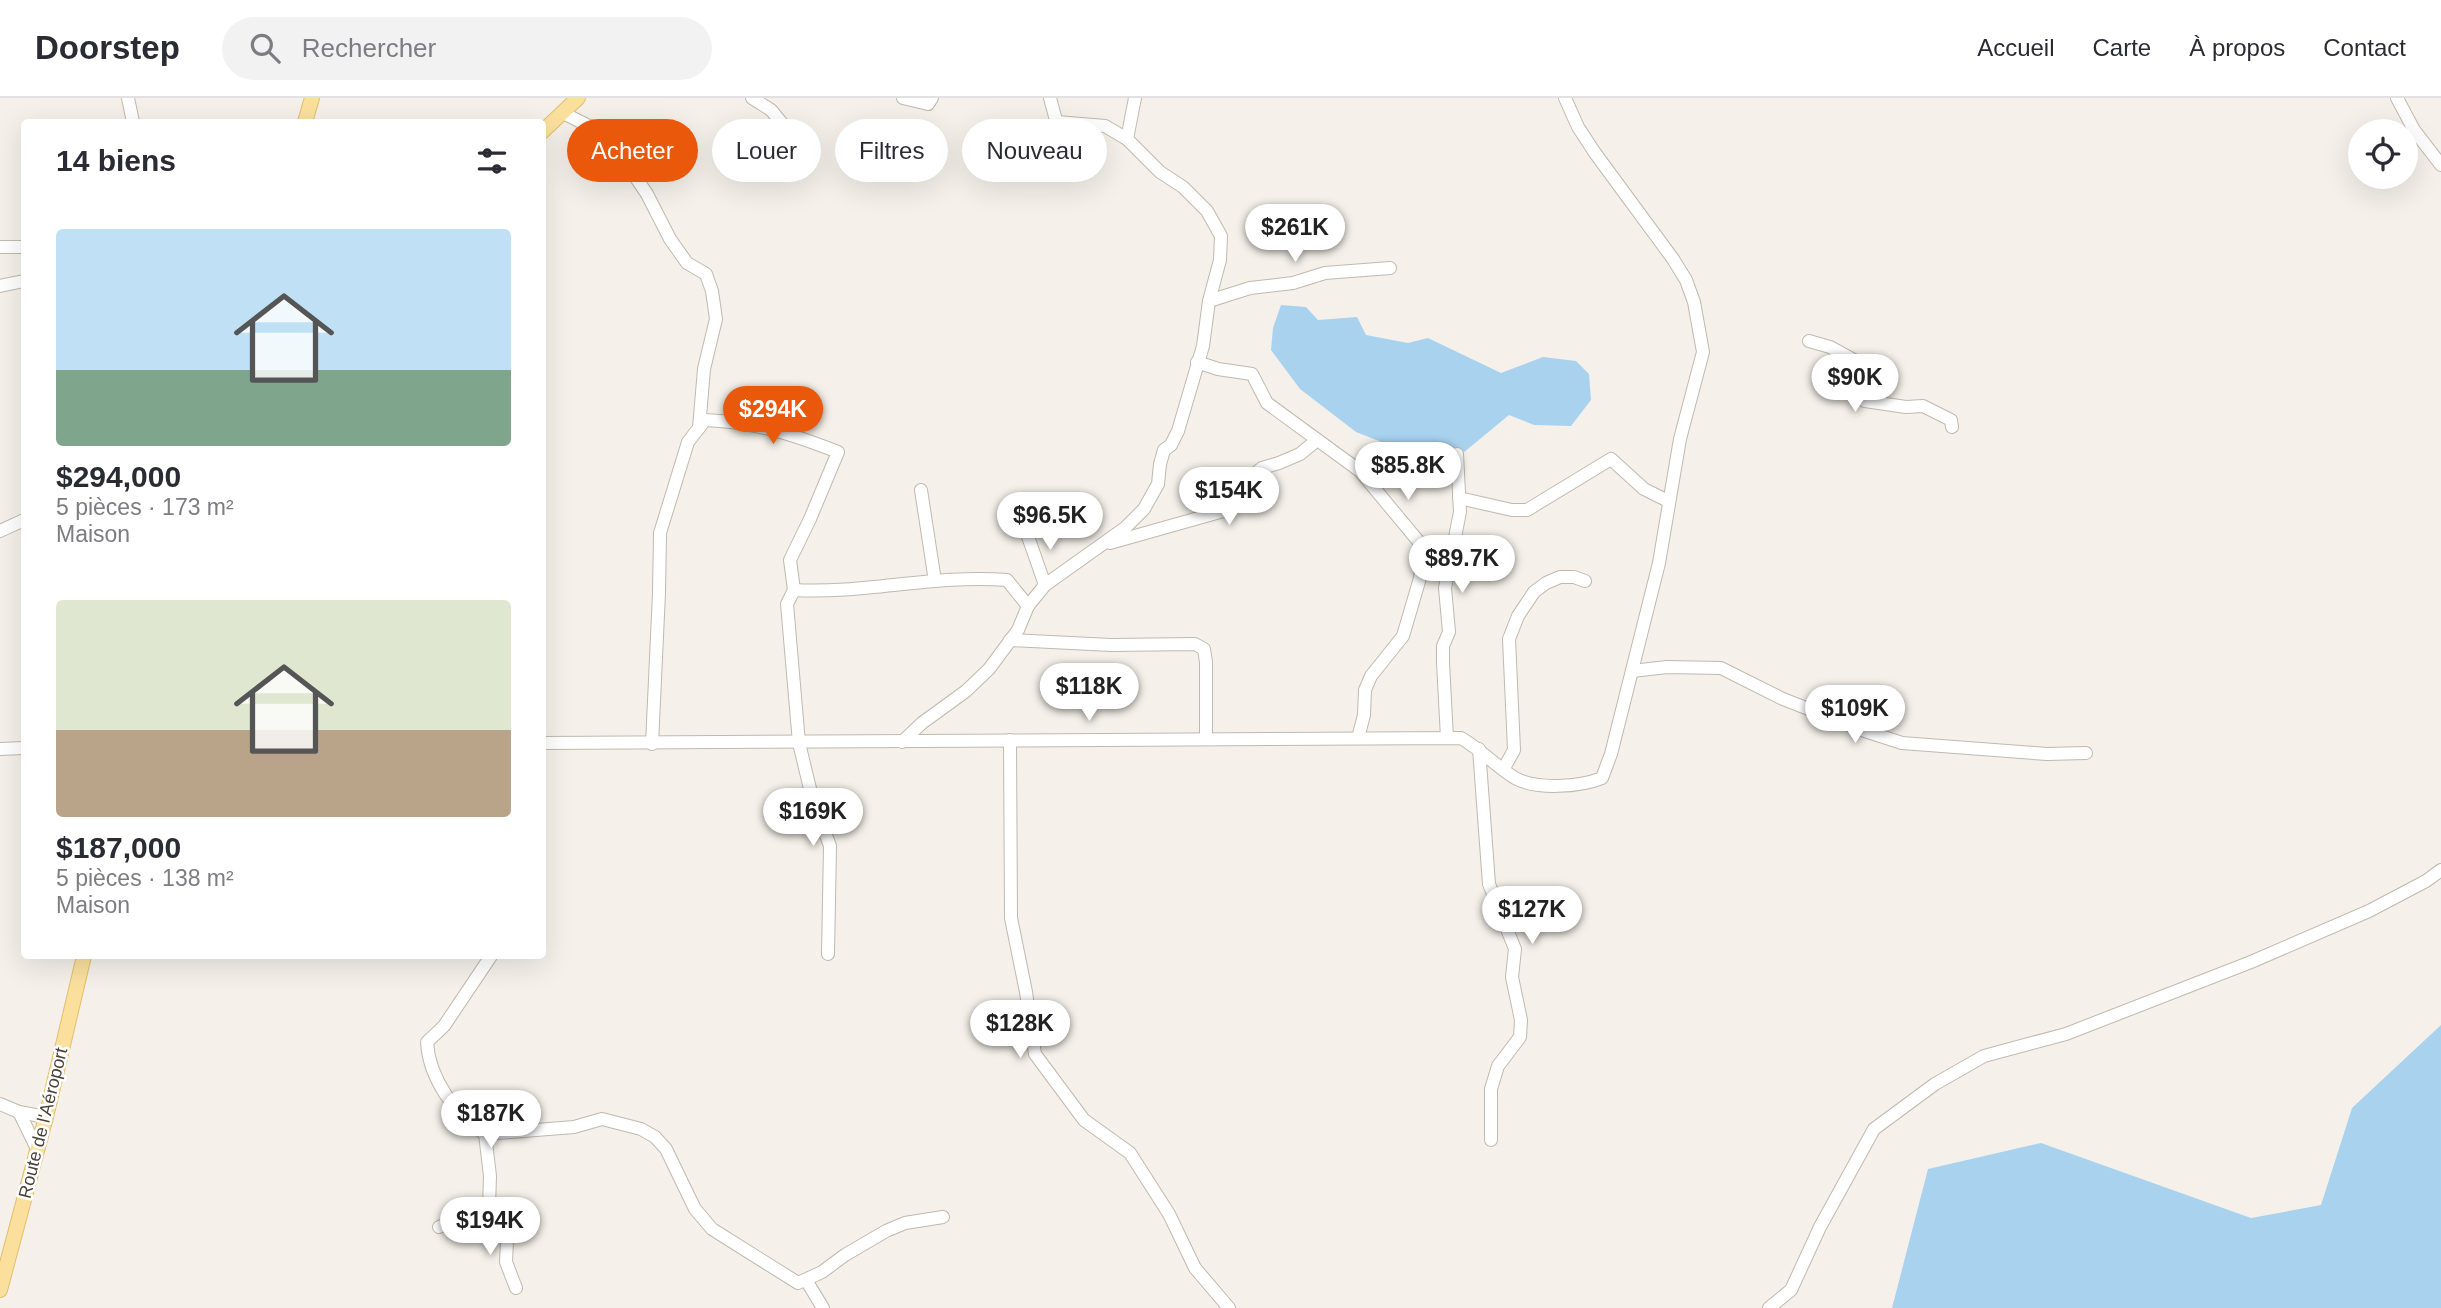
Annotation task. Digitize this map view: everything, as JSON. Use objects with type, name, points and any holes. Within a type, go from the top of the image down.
[{"type":"main road","points":[[306,119],[312,98]]},
{"type":"main road","points":[[546,129],[578,98]]},
{"type":"main road","name":"Route de l'Aéroport","points":[[0,1290],[46,1117],[83,959]]},
{"type":"street","points":[[128,98],[132,119]]},
{"type":"street","points":[[752,98],[771,110],[778,119]]},
{"type":"street","points":[[902,98],[928,104],[932,98]]},
{"type":"street","points":[[1049,98],[1056,119]]},
{"type":"street","points":[[1127,139],[1135,98]]},
{"type":"street","points":[[546,743],[1461,738],[1515,778],[1531,783],[1586,784],[1602,778],[1611,754],[1659,563],[1680,439],[1703,352],[1694,302],[1686,280],[1595,153],[1578,127],[1565,98]]},
{"type":"street","points":[[2397,98],[2414,130],[2441,165]]},
{"type":"street","points":[[564,113],[603,133],[611,141],[647,194],[670,239],[687,263],[706,274],[712,291],[716,319],[704,369],[699,428]]},
{"type":"street","points":[[902,742],[989,669],[1018,630],[1028,606],[1045,585],[1125,528],[1144,509],[1158,484],[1164,450],[1171,445],[1178,430],[1203,346],[1209,301],[1220,260],[1221,236],[1207,211],[1183,187],[1160,172],[1127,139],[1107,127]]},
{"type":"street","points":[[0,247],[21,247]]},
{"type":"street","points":[[1209,301],[1250,288],[1293,282],[1325,273],[1390,268]]},
{"type":"street","points":[[0,286],[21,282]]},
{"type":"street","points":[[1810,341],[1830,347],[1861,364],[1865,401],[1923,407],[1951,420],[1952,427]]},
{"type":"street","points":[[1197,362],[1218,369],[1252,374],[1267,403],[1360,471],[1424,548],[1420,578],[1403,636],[1371,676],[1365,690],[1364,715],[1358,738]]},
{"type":"street","points":[[652,744],[660,533],[688,442],[705,420],[739,422],[790,433],[838,452],[790,560],[794,590],[787,604],[799,743],[812,797],[830,846],[828,954]]},
{"type":"street","points":[[1099,546],[1227,510],[1227,496],[1239,484],[1262,468],[1300,454],[1317,440]]},
{"type":"street","points":[[1447,738],[1443,646],[1449,632],[1445,588],[1460,512],[1457,454]]},
{"type":"street","points":[[1459,498],[1512,510],[1527,510],[1611,459],[1644,489],[1668,501]]},
{"type":"street","points":[[921,490],[935,581]]},
{"type":"street","points":[[0,531],[21,521]]},
{"type":"street","points":[[1025,528],[1045,585]]},
{"type":"street","points":[[1504,768],[1514,750],[1509,639],[1518,616],[1534,592],[1546,583],[1560,577],[1574,577],[1585,581]]},
{"type":"street","points":[[794,590],[908,585],[985,578],[1007,580],[1028,606]]},
{"type":"street","points":[[1010,640],[1111,645],[1195,644],[1204,649],[1206,662],[1206,739]]},
{"type":"street","points":[[1632,671],[1667,667],[1721,668],[1783,699],[1902,743],[2047,754],[2086,753]]},
{"type":"street","points":[[1010,740],[1011,918],[1035,1054],[1084,1120],[1130,1153],[1169,1214],[1195,1268],[1229,1308]]},
{"type":"street","points":[[0,749],[21,748]]},
{"type":"street","points":[[1479,749],[1488,874],[1497,907],[1515,949],[1512,977],[1521,1020],[1520,1037],[1498,1066],[1491,1089],[1491,1140]]},
{"type":"street","points":[[1769,1308],[1791,1290],[1821,1227],[1874,1129],[1935,1084],[1984,1056],[2066,1034],[2251,962],[2369,911],[2426,881],[2441,870]]},
{"type":"street","points":[[489,959],[444,1026],[427,1042],[435,1075],[447,1096],[461,1115],[485,1134],[574,1127],[602,1119],[641,1129],[666,1149],[695,1209],[712,1229],[798,1283],[822,1272],[886,1231],[905,1223],[943,1217]]},
{"type":"street","points":[[0,1104],[19,1112],[46,1117]]},
{"type":"street","points":[[19,1112],[37,1149]]},
{"type":"street","points":[[485,1134],[490,1185],[489,1207]]},
{"type":"street","points":[[439,1227],[489,1207]]},
{"type":"street","points":[[489,1207],[496,1212],[507,1241],[506,1262],[516,1289]]},
{"type":"street","points":[[806,1280],[823,1308]]},
{"type":"water","points":[[1281,305],[1306,307],[1318,320],[1357,317],[1366,335],[1408,343],[1428,338],[1501,373],[1543,357],[1576,361],[1589,374],[1591,400],[1571,426],[1534,425],[1509,415],[1463,453],[1425,459],[1356,432],[1300,389],[1271,350],[1273,328]]},
{"type":"water","points":[[2441,1025],[2441,1308],[1892,1308],[1928,1169],[2041,1143],[2251,1218],[2321,1205],[2352,1108]]}]
